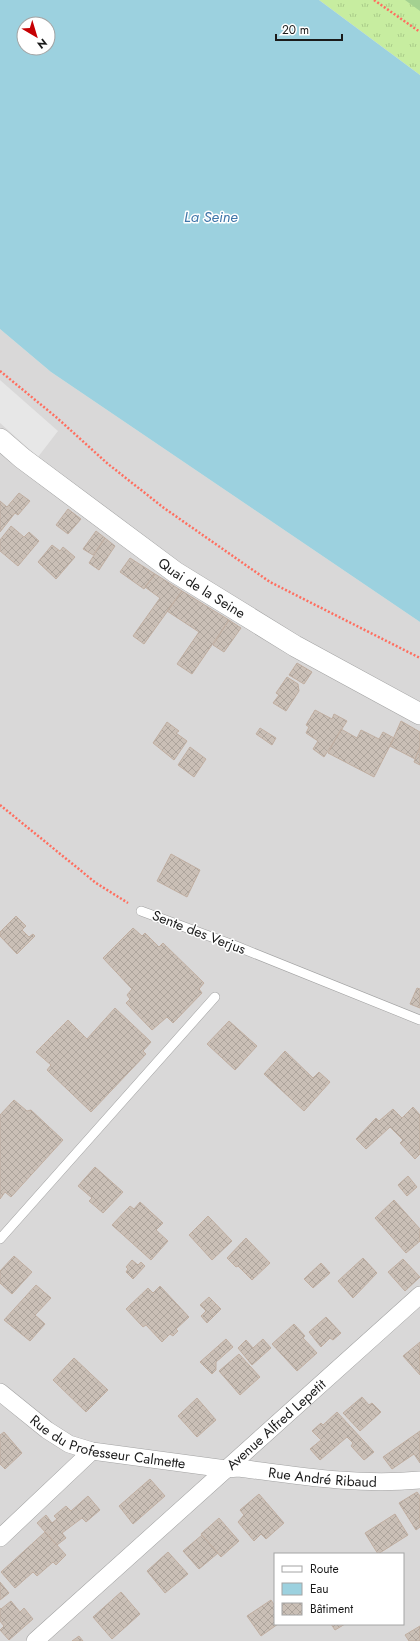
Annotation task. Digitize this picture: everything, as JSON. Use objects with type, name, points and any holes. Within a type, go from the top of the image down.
[{"type":"street","name":"Quai de la Seine","points":[[0,439],[22,458],[175,572],[295,646],[420,714]]},
{"type":"street","name":"Avenue Alfred Lepetit","points":[[35,1641],[420,1295]]},
{"type":"street","name":"Rue du Professeur Calmette","points":[[0,1392],[47,1430],[69,1444],[92,1451],[226,1469]]},
{"type":"street","points":[[0,1538],[92,1451]]},
{"type":"street","name":"Rue André Ribaud","points":[[226,1469],[239,1468],[342,1481],[402,1482],[420,1480]]},
{"type":"lane","name":"Sente des Verjus","points":[[141,911],[236,946],[420,1020]]},
{"type":"lane","points":[[0,1239],[215,997]]},
{"type":"path","points":[[374,0],[420,32]]},
{"type":"path","points":[[0,371],[56,417],[108,464],[164,508],[270,582],[420,658]]},
{"type":"path","name":"Sente des Verjus","points":[[0,805],[96,883],[141,911]]},
{"type":"shaded area","points":[[0,329],[51,372],[420,622],[420,1641],[0,1641]]},
{"type":"shaded area","points":[[0,380],[58,431],[38,457],[0,423]]},
{"type":"green space","points":[[319,0],[420,0],[420,75]]},
{"type":"green space","points":[[405,0],[420,0],[420,11]]},
{"type":"water","name":"La Seine","points":[[0,0],[319,0],[420,75],[420,622],[51,372],[0,329]]},
{"type":"building","points":[[19,493],[30,501],[18,515],[15,513],[0,532],[0,501],[7,507]]},
{"type":"building","points":[[68,509],[81,519],[68,534],[56,525]]},
{"type":"building","points":[[11,526],[24,537],[29,532],[39,541],[18,566],[0,551],[0,540]]},
{"type":"building","points":[[96,531],[105,538],[93,555],[83,549]]},
{"type":"building","points":[[105,538],[115,546],[99,570],[89,563]]},
{"type":"building","points":[[52,545],[60,551],[63,547],[75,557],[56,579],[38,562]]},
{"type":"building","points":[[130,558],[155,574],[144,589],[120,572]]},
{"type":"building","points":[[155,574],[182,591],[144,644],[133,636],[160,598],[145,587]]},
{"type":"building","points":[[182,591],[229,620],[192,674],[177,664],[199,632],[167,611]]},
{"type":"building","points":[[229,620],[241,628],[224,652],[213,645]]},
{"type":"building","points":[[297,663],[312,672],[304,684],[289,675]]},
{"type":"building","points":[[287,677],[298,684],[299,691],[286,711],[273,703],[279,695],[276,693]]},
{"type":"building","points":[[315,710],[332,719],[334,714],[347,721],[324,757],[313,749],[318,741],[306,733],[309,727],[306,725]]},
{"type":"building","points":[[401,721],[420,732],[420,747],[415,759],[390,746]]},
{"type":"building","points":[[167,722],[179,731],[176,733],[187,741],[174,760],[153,743]]},
{"type":"building","points":[[260,728],[276,738],[272,745],[256,734]]},
{"type":"building","points":[[341,729],[357,738],[361,730],[379,739],[383,732],[394,738],[374,777],[328,753]]},
{"type":"building","points":[[190,747],[206,759],[194,777],[178,765]]},
{"type":"building","points":[[420,747],[420,765],[414,762]]},
{"type":"building","points":[[171,854],[200,870],[187,897],[157,881]]},
{"type":"building","points":[[16,916],[26,926],[22,930],[29,937],[33,934],[35,936],[17,954],[0,936],[0,932]]},
{"type":"building","points":[[133,928],[142,936],[145,933],[159,947],[163,943],[204,983],[199,989],[202,993],[173,1023],[167,1017],[152,1030],[126,1003],[130,999],[127,995],[132,989],[103,958]]},
{"type":"building","points":[[417,988],[420,989],[420,1008],[410,1004]]},
{"type":"building","points":[[115,1008],[151,1042],[143,1051],[146,1054],[91,1112],[47,1070],[51,1065],[36,1052],[68,1020],[87,1039]]},
{"type":"building","points":[[229,1021],[257,1046],[235,1070],[207,1044]]},
{"type":"building","points":[[285,1051],[313,1078],[319,1072],[330,1082],[304,1111],[264,1074]]},
{"type":"building","points":[[14,1100],[27,1111],[31,1110],[63,1140],[11,1197],[5,1192],[0,1199],[0,1115]]},
{"type":"building","points":[[413,1107],[420,1115],[420,1154],[415,1159],[400,1143],[403,1140],[390,1127],[366,1149],[356,1139],[376,1118],[379,1121],[393,1109],[402,1118]]},
{"type":"building","points":[[95,1167],[123,1192],[103,1213],[89,1201],[92,1198],[78,1186]]},
{"type":"building","points":[[408,1176],[417,1187],[407,1196],[398,1185]]},
{"type":"building","points":[[394,1200],[420,1229],[420,1241],[406,1253],[375,1218]]},
{"type":"building","points":[[140,1202],[163,1223],[156,1230],[168,1241],[151,1260],[112,1225],[130,1206],[134,1209]]},
{"type":"building","points":[[208,1216],[232,1241],[212,1260],[189,1235]]},
{"type":"building","points":[[246,1238],[270,1263],[252,1280],[238,1266],[236,1267],[227,1258]]},
{"type":"building","points":[[14,1256],[32,1272],[12,1294],[0,1283],[0,1271]]},
{"type":"building","points":[[363,1258],[377,1273],[353,1298],[338,1281]]},
{"type":"building","points":[[403,1259],[420,1277],[405,1291],[388,1272]]},
{"type":"building","points":[[132,1260],[138,1265],[141,1262],[145,1266],[133,1279],[126,1272],[128,1269],[126,1267]]},
{"type":"building","points":[[321,1263],[330,1273],[313,1288],[304,1279]]},
{"type":"building","points":[[36,1285],[51,1298],[35,1315],[45,1324],[30,1341],[4,1320]]},
{"type":"building","points":[[160,1286],[189,1317],[176,1329],[178,1331],[173,1336],[170,1334],[162,1342],[146,1325],[143,1327],[126,1309],[148,1288],[153,1293]]},
{"type":"building","points":[[209,1297],[221,1309],[207,1323],[201,1316],[206,1311],[200,1305]]},
{"type":"building","points":[[326,1317],[341,1333],[333,1340],[330,1338],[321,1347],[309,1332]]},
{"type":"building","points":[[294,1324],[305,1336],[303,1338],[317,1353],[297,1371],[272,1344]]},
{"type":"building","points":[[226,1339],[233,1347],[216,1362],[216,1370],[212,1374],[200,1362]]},
{"type":"building","points":[[263,1339],[271,1348],[252,1365],[238,1348],[246,1340],[253,1348]]},
{"type":"building","points":[[420,1342],[420,1375],[403,1356]]},
{"type":"building","points":[[239,1354],[260,1377],[240,1395],[219,1371]]},
{"type":"building","points":[[74,1358],[108,1390],[86,1412],[53,1380]]},
{"type":"building","points":[[362,1397],[369,1405],[372,1403],[381,1412],[360,1431],[343,1413]]},
{"type":"building","points":[[197,1398],[216,1420],[197,1437],[178,1416]]},
{"type":"building","points":[[337,1412],[374,1452],[364,1460],[351,1446],[353,1443],[347,1437],[320,1460],[310,1449],[321,1440],[312,1431],[321,1423],[323,1425]]},
{"type":"building","points":[[420,1431],[420,1463],[414,1454],[392,1469],[383,1457]]},
{"type":"building","points":[[4,1432],[22,1453],[5,1469],[0,1464],[0,1435]]},
{"type":"building","points":[[150,1479],[165,1496],[133,1524],[119,1506]]},
{"type":"building","points":[[417,1492],[420,1496],[420,1527],[416,1530],[399,1503]]},
{"type":"building","points":[[259,1494],[284,1523],[266,1539],[261,1534],[254,1541],[238,1522],[244,1515],[240,1510]]},
{"type":"building","points":[[88,1496],[100,1510],[86,1522],[82,1518],[62,1533],[66,1538],[57,1545],[37,1523],[46,1515],[52,1523],[57,1519],[54,1516],[66,1506],[71,1511]]},
{"type":"building","points":[[395,1514],[408,1535],[377,1553],[365,1533]]},
{"type":"building","points":[[219,1518],[239,1541],[221,1557],[201,1534]]},
{"type":"building","points":[[45,1532],[66,1555],[56,1565],[53,1562],[37,1576],[33,1572],[15,1588],[1,1572]]},
{"type":"building","points":[[202,1535],[218,1553],[199,1569],[183,1551]]},
{"type":"building","points":[[168,1552],[188,1574],[165,1593],[147,1571]]},
{"type":"building","points":[[0,1582],[9,1593],[0,1600]]},
{"type":"building","points":[[121,1592],[140,1614],[112,1639],[93,1617]]},
{"type":"building","points":[[271,1600],[274,1604],[274,1625],[277,1625],[261,1636],[247,1616]]},
{"type":"building","points":[[11,1601],[20,1612],[24,1608],[33,1619],[9,1640],[0,1630],[4,1626],[0,1621],[0,1608],[1,1609]]},
{"type":"building","points":[[332,1625],[343,1625],[335,1630]]},
{"type":"building","points":[[420,1626],[420,1641],[409,1641],[405,1635]]},
{"type":"building","points":[[79,1636],[83,1641],[72,1641]]}]
